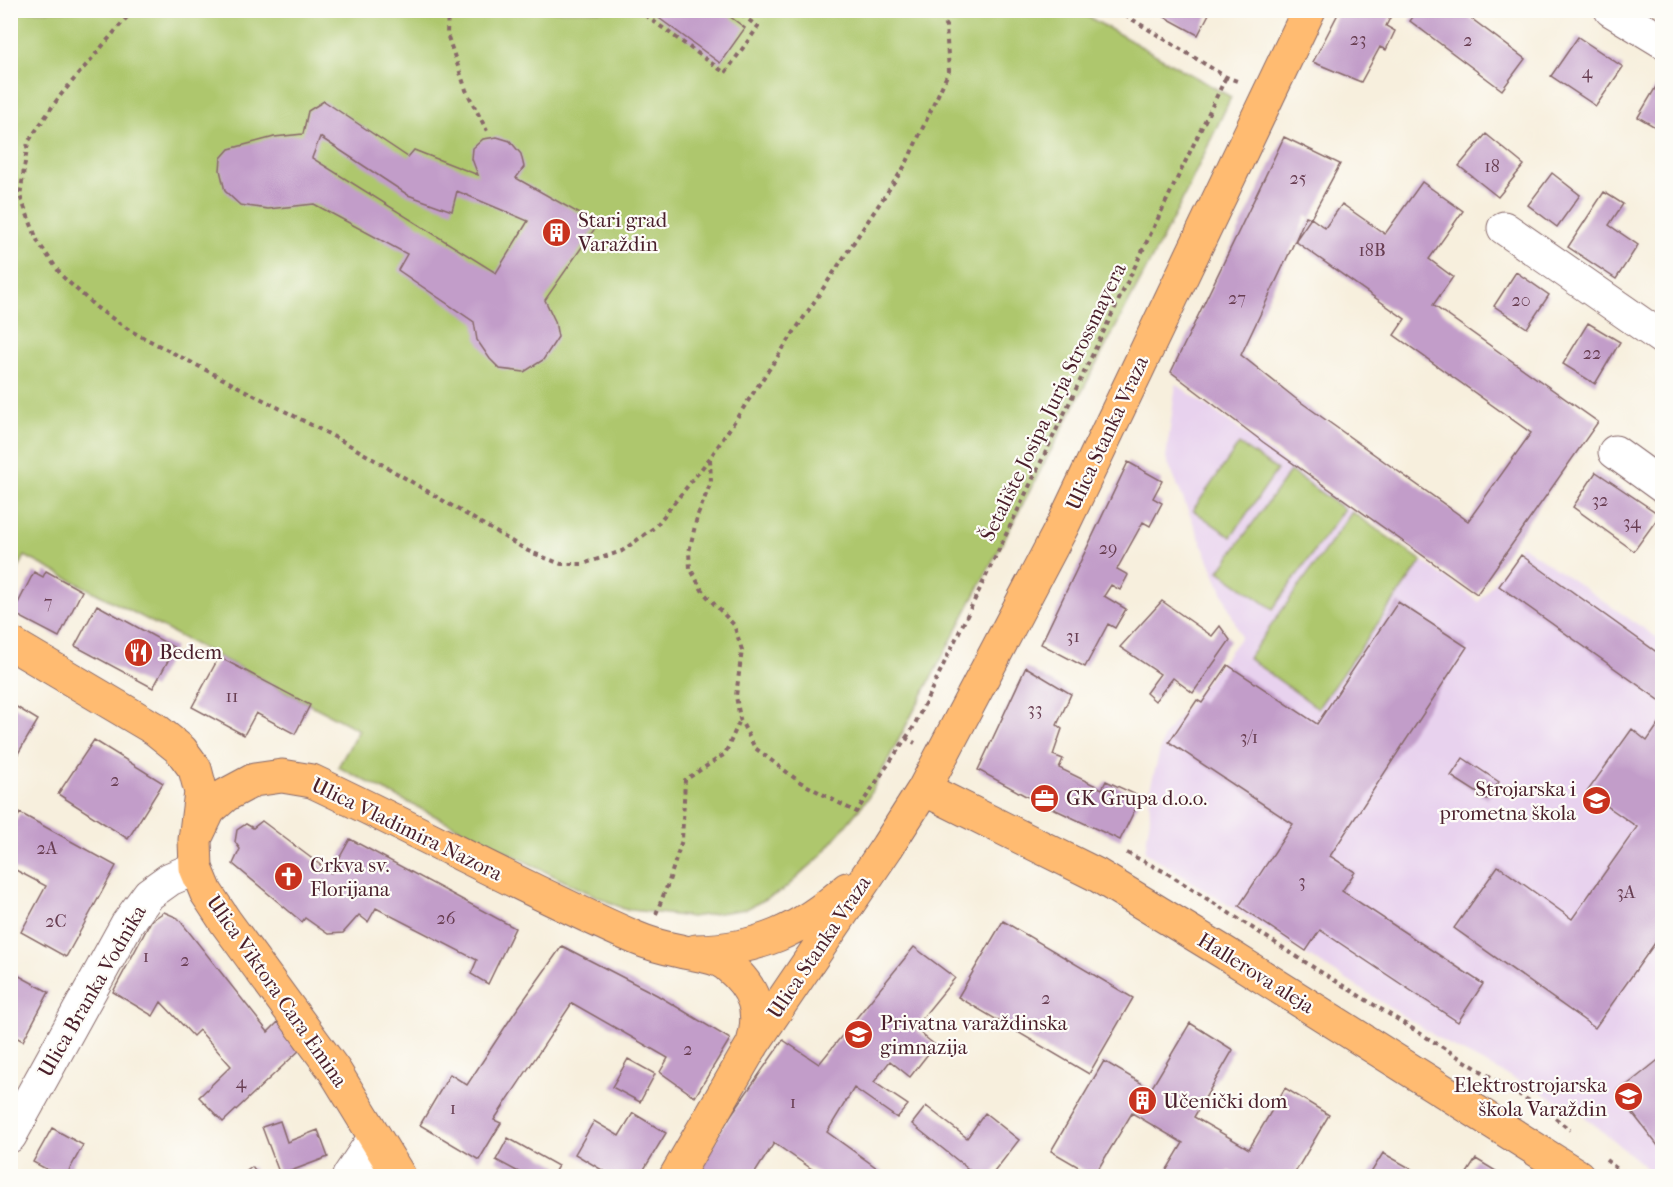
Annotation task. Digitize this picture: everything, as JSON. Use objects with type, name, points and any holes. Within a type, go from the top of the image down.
[{"type":"main road","name":"Ulica Stanka Vraza","points":[[751,1047],[924,789],[1064,523],[1309,10]]},
{"type":"main road","points":[[10,643],[155,729],[181,750],[195,769],[201,792],[195,854]]},
{"type":"main road","name":"Ulica Vladimira Nazora","points":[[195,854],[209,810],[226,795],[254,780],[282,776],[312,781],[588,917],[644,942],[679,951]]},
{"type":"main road","name":"Hallerova aleja","points":[[924,789],[1097,874],[1578,1176]]},
{"type":"main road","name":"Ulica Stanka Vraza","points":[[679,951],[720,951],[752,945],[781,935],[808,921],[830,904],[860,877],[887,847]]},
{"type":"main road","name":"Ulica Viktora Cara Emina","points":[[195,854],[206,892],[334,1070],[399,1176]]},
{"type":"main road","points":[[676,1176],[751,1047],[757,1031],[757,1011],[752,994],[742,979],[725,963],[679,951]]},
{"type":"street","points":[[1611,10],[1662,41]]},
{"type":"street","points":[[1504,228],[1662,338]]},
{"type":"street","points":[[1615,452],[1662,486]]},
{"type":"street","name":"Ulica Branka Vodnika","points":[[10,1136],[127,924],[149,894],[170,879],[195,854]]},
{"type":"street","points":[[349,1176],[375,1137]]},
{"type":"path","points":[[133,10],[59,97],[28,142],[20,196],[38,242],[62,276],[97,308],[131,331],[346,443],[528,551],[561,564],[583,564],[622,551],[655,527],[710,459],[906,164],[949,71],[946,26],[934,10]]},
{"type":"path","points":[[448,10],[447,34],[466,90],[487,131]]},
{"type":"path","points":[[638,10],[725,73],[758,27],[736,10]]},
{"type":"path","points":[[1117,10],[1226,77],[1270,91]]},
{"type":"path","name":"Šetalište Josipa Jurja Strossmayera","points":[[740,719],[755,748],[800,782],[856,812],[918,717],[1226,77]]},
{"type":"path","points":[[644,942],[669,881],[682,840],[685,780],[725,754],[740,719],[736,696],[742,650],[734,626],[703,592],[690,568],[689,552],[697,517],[711,482],[710,459]]},
{"type":"path","points":[[906,738],[939,758]]},
{"type":"shaded area","points":[[1176,384],[1479,602],[1521,545],[1662,641],[1662,1176],[1656,1176],[1579,1112],[1449,1045],[1145,852],[1150,817],[1149,792],[1164,736],[1241,637],[1166,458]]},
{"type":"green space","points":[[11,11],[1078,11],[1231,97],[1179,207],[868,798],[821,856],[782,891],[746,909],[691,917],[624,909],[338,767],[359,730],[25,556],[11,583]]},
{"type":"green space","points":[[1239,444],[1277,470],[1231,537],[1193,510]]},
{"type":"green space","points":[[1290,471],[1344,509],[1273,609],[1219,571]]},
{"type":"green space","points":[[1352,512],[1422,561],[1318,708],[1248,658]]},
{"type":"building","points":[[648,10],[721,10],[745,28],[720,63]]},
{"type":"building","points":[[1152,10],[1211,10],[1198,35]]},
{"type":"building","points":[[1340,10],[1394,10],[1386,26],[1395,31],[1386,50],[1380,47],[1361,82],[1313,62]]},
{"type":"building","points":[[1418,10],[1460,10],[1525,59],[1502,90],[1410,21]]},
{"type":"building","points":[[1578,37],[1623,67],[1596,106],[1551,76]]},
{"type":"building","points":[[1657,85],[1662,88],[1662,131],[1638,117]]},
{"type":"building","name":"Stari grad Varaždin","points":[[324,101],[408,157],[414,150],[478,175],[472,159],[473,148],[483,139],[497,137],[510,141],[521,154],[524,167],[516,178],[598,224],[545,300],[555,321],[558,337],[543,360],[524,372],[500,369],[477,340],[474,322],[398,270],[407,254],[314,204],[268,209],[240,205],[225,191],[220,170],[221,158],[229,149],[274,137],[303,134],[308,111]],"holes":[[[320,137],[408,195],[452,211],[457,191],[528,221],[496,273],[312,158]]]},
{"type":"building","points":[[1486,134],[1524,165],[1498,197],[1459,166]]},
{"type":"building","points":[[1284,137],[1340,164],[1311,218],[1325,228],[1342,204],[1385,234],[1422,182],[1463,211],[1429,259],[1453,277],[1433,305],[1598,422],[1477,594],[1263,442],[1171,372]],"holes":[[[1306,216],[1311,218],[1295,241]],[[1295,241],[1405,319],[1394,335],[1531,433],[1468,521],[1295,398],[1241,355]]]},
{"type":"building","points":[[1552,173],[1580,195],[1557,227],[1528,205]]},
{"type":"building","points":[[1604,192],[1623,204],[1609,225],[1638,245],[1616,279],[1568,247]]},
{"type":"building","points":[[1516,272],[1549,295],[1527,328],[1494,306]]},
{"type":"building","points":[[1588,323],[1620,342],[1595,384],[1563,364]]},
{"type":"building","points":[[1128,462],[1162,481],[1153,498],[1162,503],[1150,526],[1143,522],[1117,569],[1128,575],[1120,590],[1111,585],[1104,596],[1126,609],[1115,628],[1108,624],[1085,667],[1041,644]]},
{"type":"building","points":[[1596,472],[1660,515],[1634,551],[1573,507]]},
{"type":"building","points":[[1521,555],[1662,656],[1662,702],[1499,586]]},
{"type":"building","points":[[46,571],[82,591],[59,637],[13,613],[34,572],[43,577]]},
{"type":"building","points":[[1162,601],[1212,636],[1220,626],[1230,640],[1193,693],[1173,678],[1155,701],[1146,693],[1160,674],[1120,647]]},
{"type":"building","points":[[1398,602],[1467,647],[1330,856],[1355,872],[1342,891],[1483,984],[1458,1022],[1320,930],[1306,951],[1239,906],[1293,824],[1169,742],[1197,700],[1202,703],[1228,665],[1317,724]]},
{"type":"building","points":[[97,605],[175,648],[153,688],[75,646]]},
{"type":"building","points":[[219,657],[310,705],[295,734],[256,713],[244,735],[192,707]]},
{"type":"building","points":[[1026,667],[1071,694],[1057,725],[1062,729],[1053,755],[1063,759],[1059,768],[1102,789],[1106,781],[1141,797],[1120,840],[1026,796],[978,770]]},
{"type":"building","points":[[10,703],[38,720],[10,767]]},
{"type":"building","points":[[1660,722],[1662,724],[1662,933],[1595,1028],[1454,928],[1498,866],[1572,919],[1637,827],[1587,792],[1632,729],[1647,741]]},
{"type":"building","points":[[94,740],[163,783],[128,839],[58,794]]},
{"type":"building","points":[[1463,758],[1499,782],[1487,799],[1451,776]]},
{"type":"building","points":[[20,813],[116,866],[66,957],[21,932],[46,886],[10,867],[10,830]]},
{"type":"building","points":[[262,821],[331,873],[350,839],[515,928],[488,984],[471,974],[477,960],[376,908],[368,922],[359,915],[343,933],[328,934],[305,918],[302,922],[233,864],[240,849],[235,842],[237,830],[246,824],[253,828]]},
{"type":"building","points":[[164,912],[178,918],[268,1032],[278,1022],[302,1048],[223,1122],[199,1097],[231,1066],[199,1030],[193,1036],[161,1002],[153,1016],[113,992],[151,921]]},
{"type":"building","points":[[1003,921],[1133,998],[1089,1074],[958,997]]},
{"type":"building","points":[[562,946],[657,995],[730,1039],[695,1097],[660,1072],[668,1058],[572,1003],[494,1120],[501,1123],[479,1160],[420,1125],[450,1074],[467,1085]]},
{"type":"building","points":[[914,947],[955,978],[914,1028],[935,1045],[910,1077],[890,1061],[874,1082],[908,1105],[897,1118],[854,1088],[827,1132],[888,1176],[822,1176],[774,1143],[753,1176],[693,1175],[783,1040],[819,1064]]},
{"type":"building","points":[[10,971],[49,992],[23,1041],[10,1034]]},
{"type":"building","name":"Učenički dom","points":[[1190,1023],[1233,1050],[1194,1117],[1249,1149],[1285,1088],[1329,1115],[1293,1176],[1238,1176],[1229,1171],[1226,1176],[1163,1176],[1183,1143],[1132,1113],[1094,1176],[1051,1151],[1104,1061],[1151,1089]]},
{"type":"building","points":[[1662,1057],[1662,1151],[1617,1093]]},
{"type":"building","points":[[628,1059],[655,1074],[640,1102],[612,1087]]},
{"type":"building","points":[[926,1106],[967,1138],[985,1113],[1019,1140],[991,1176],[977,1176],[912,1124]]},
{"type":"building","points":[[633,1113],[666,1133],[640,1176],[612,1176],[575,1154],[594,1121],[619,1136]]},
{"type":"building","points":[[280,1121],[287,1142],[318,1130],[328,1157],[280,1175],[262,1127]]},
{"type":"building","points":[[52,1128],[83,1145],[66,1176],[59,1176],[33,1162]]},
{"type":"building","points":[[508,1138],[558,1166],[552,1176],[526,1176],[496,1160]]},
{"type":"building","points":[[1383,1153],[1424,1176],[1369,1176]]},
{"type":"building","points":[[1476,1159],[1504,1176],[1465,1176]]},
{"type":"building","points":[[252,1167],[259,1176],[240,1176]]},
{"type":"place","name":"Stari grad Varaždin","points":[[557,232]]},
{"type":"place","name":"Bedem","points":[[138,652]]},
{"type":"place","name":"GK Grupa d.o.o.","points":[[1045,798]]},
{"type":"place","name":"Strojarska i prometna škola","points":[[1597,801]]},
{"type":"place","name":"Crkva sv. Florijana","points":[[289,877]]},
{"type":"place","name":"Privatna varaždinska gimnazija","points":[[859,1035]]},
{"type":"place","name":"Elektrostrojarska škola Varaždin","points":[[1628,1097]]},
{"type":"place","name":"Učenički dom","points":[[1142,1101]]}]
